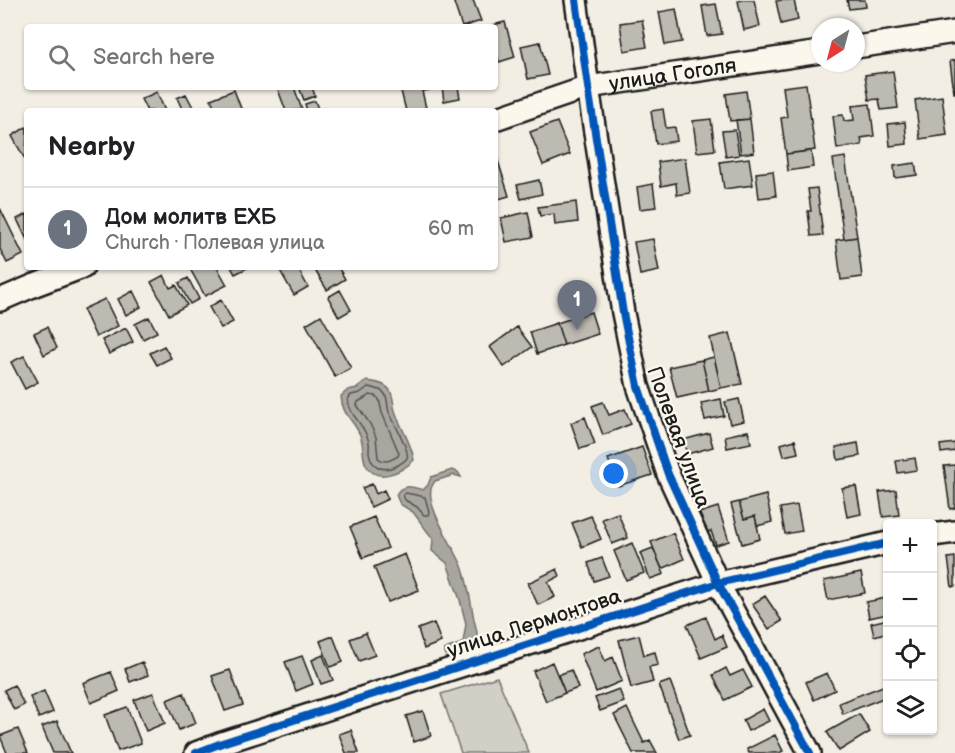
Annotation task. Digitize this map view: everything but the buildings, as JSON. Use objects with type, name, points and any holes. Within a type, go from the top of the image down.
[{"type":"street","name":"Полевая улица","points":[[576,0],[623,313],[638,386],[668,474],[718,583],[810,753]]},
{"type":"street","points":[[865,46],[955,32]]},
{"type":"street","name":"улица Гоголя","points":[[498,118],[588,87],[811,53]]},
{"type":"street","points":[[0,300],[75,270]]},
{"type":"street","points":[[937,534],[955,532]]},
{"type":"street","name":"улица Лермонтова","points":[[195,753],[718,583],[883,544]]},
{"type":"shaded area","points":[[497,677],[529,753],[461,753],[441,694]]},
{"type":"water","points":[[367,381],[382,384],[390,391],[396,414],[412,453],[414,460],[397,472],[383,475],[371,471],[366,465],[361,437],[345,412],[341,396]]},
{"type":"water","points":[[452,470],[458,472],[461,477],[454,475],[435,481],[431,488],[431,498],[437,517],[462,566],[477,634],[470,648],[446,655],[444,650],[463,642],[466,624],[460,600],[447,563],[432,551],[433,539],[413,512],[400,504],[396,495],[404,487],[423,490],[431,477]]},
{"type":"cycle path","points":[[576,0],[623,313],[638,386],[668,474],[718,583],[810,753]]},
{"type":"cycle path","points":[[196,753],[718,583],[883,544]]},
{"type":"place","name":"Дом молитв ЕХБ","points":[[577,330]]}]
